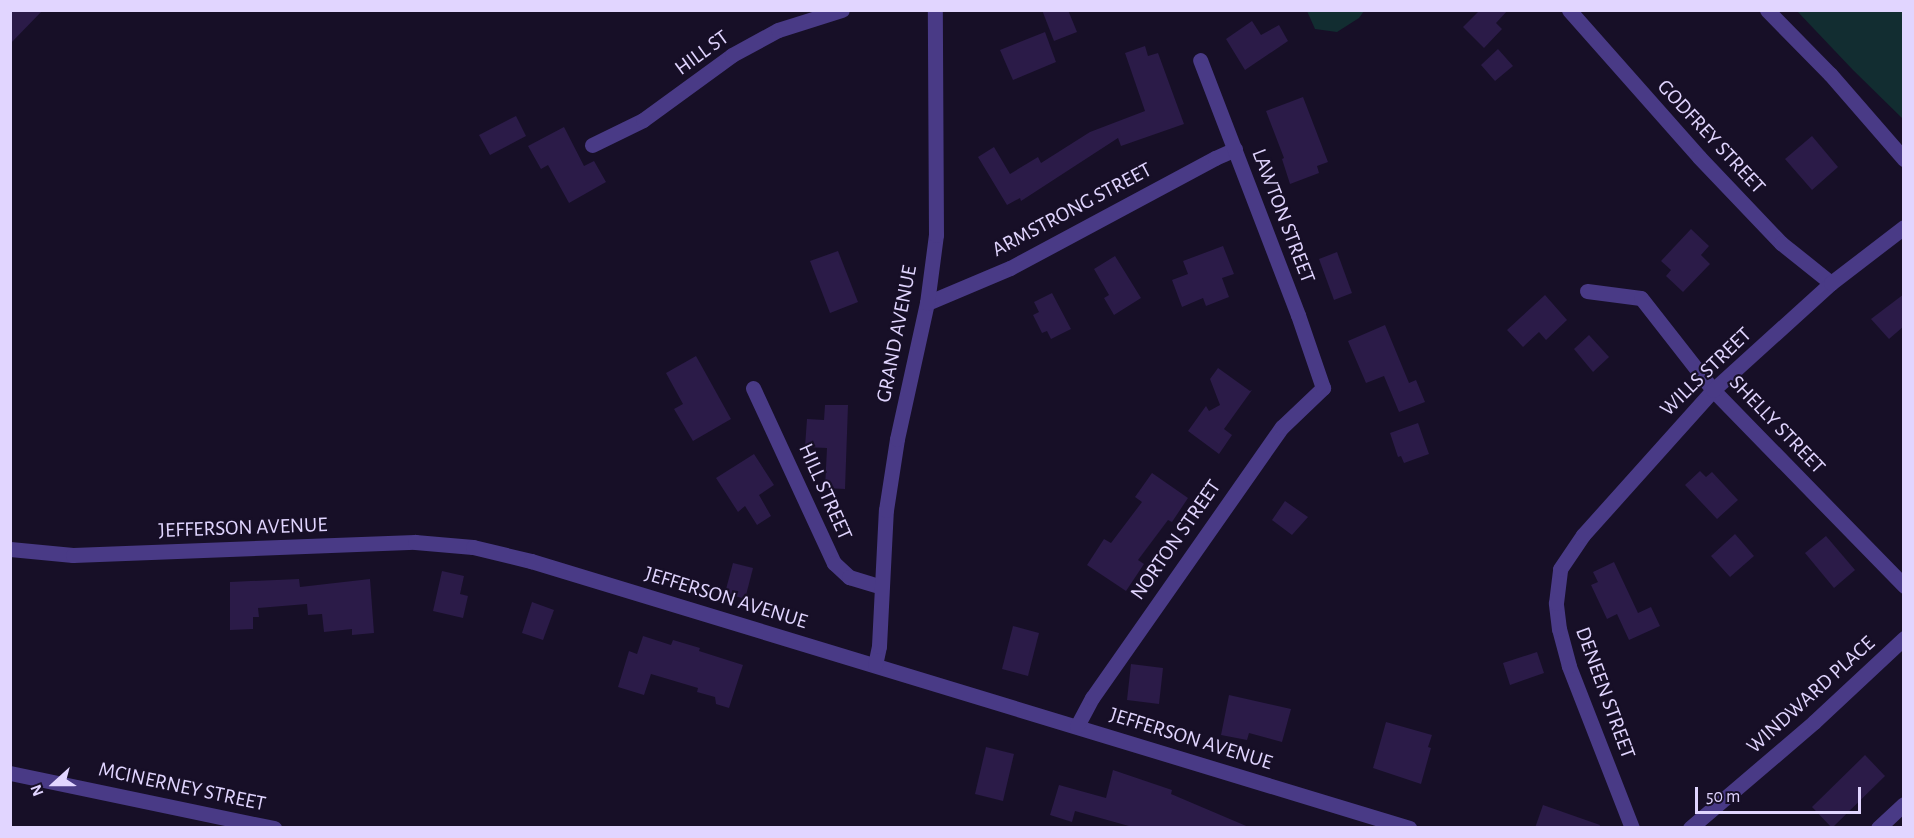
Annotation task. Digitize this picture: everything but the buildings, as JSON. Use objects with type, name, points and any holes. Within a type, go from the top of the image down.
[{"type":"street","name":"HILL ST","points":[[592,145],[643,120],[732,55],[778,30],[842,10]]},
{"type":"street","name":"GRAND AVENUE","points":[[875,664],[879,646],[886,510],[897,439],[927,303],[936,235],[938,197],[935,10]]},
{"type":"street","name":"GODFREY STREET","points":[[1569,10],[1699,157],[1781,243],[1831,283]]},
{"type":"street","points":[[1767,10],[1830,74],[1904,159]]},
{"type":"street","name":"LAWTON STREET","points":[[1200,60],[1323,388]]},
{"type":"street","name":"ARMSTRONG STREET","points":[[927,303],[1010,268],[1235,149]]},
{"type":"street","name":"WILLS STREET","points":[[1560,569],[1583,535],[1713,390],[1831,283],[1904,228]]},
{"type":"street","name":"SHELLY STREET","points":[[1587,291],[1641,298],[1713,390],[1904,586]]},
{"type":"street","name":"HILL STREET","points":[[753,388],[834,563],[849,577],[881,587]]},
{"type":"street","name":"NORTON STREET","points":[[1077,726],[1092,698],[1254,465],[1297,410],[1323,388]]},
{"type":"street","name":"JEFFERSON AVENUE","points":[[10,549],[73,555],[415,542],[473,547],[531,561],[875,664],[1408,828]]},
{"type":"street","name":"DENEEN STREET","points":[[1560,569],[1556,603],[1566,657],[1632,828]]},
{"type":"street","name":"WINDWARD PLACE","points":[[1690,828],[1814,723],[1904,638]]},
{"type":"street","name":"MCINERNEY STREET","points":[[10,773],[274,828]]},
{"type":"street","points":[[1878,828],[1904,804]]},
{"type":"green space","points":[[1307,11],[1364,11],[1359,18],[1337,32],[1315,29]]},
{"type":"green space","points":[[1797,11],[1903,11],[1903,119],[1853,70]]}]
